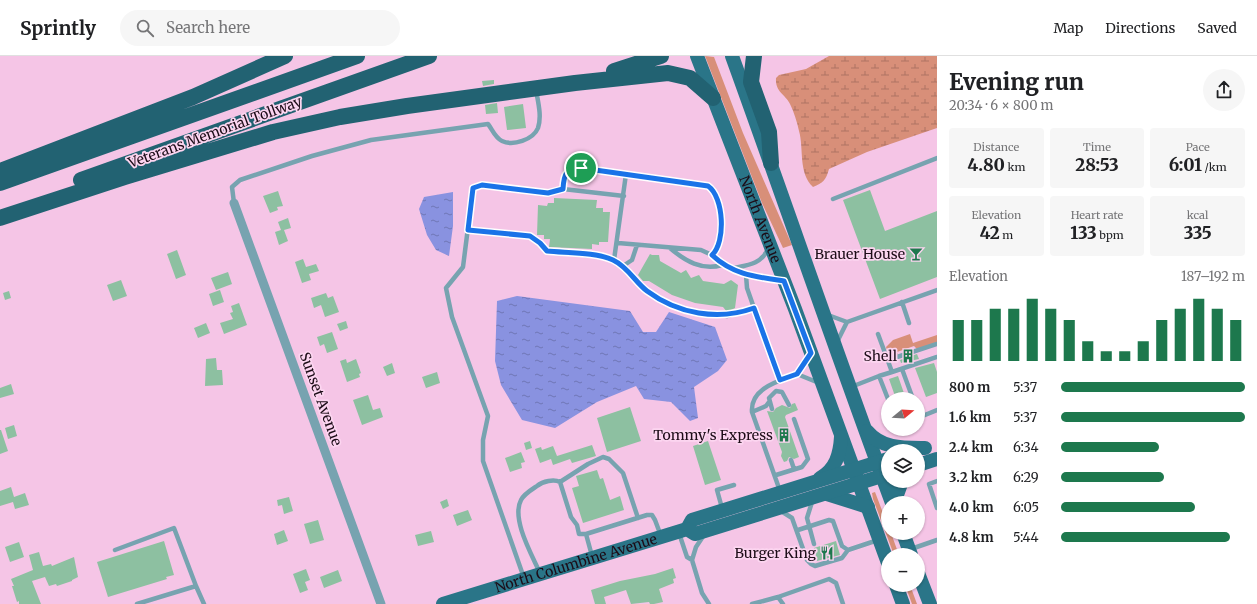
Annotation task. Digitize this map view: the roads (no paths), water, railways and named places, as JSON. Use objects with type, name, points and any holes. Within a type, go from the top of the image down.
[{"type":"highway","points":[[0,171],[193,97],[285,56]]},
{"type":"highway","name":"Veterans Memorial Tollway","points":[[0,183],[357,56]]},
{"type":"highway","name":"Veterans Memorial Tollway","points":[[0,208],[429,56]]},
{"type":"highway","points":[[575,83],[661,56]]},
{"type":"highway","points":[[754,56],[750,82],[769,132],[771,163]]},
{"type":"highway","points":[[0,218],[125,177],[274,132],[340,117],[399,107],[575,83],[668,73],[690,78],[713,98]]},
{"type":"main road","name":"North Avenue","points":[[697,56],[784,281],[883,548]]},
{"type":"main road","name":"North Avenue","points":[[732,56],[864,428],[881,459]]},
{"type":"main road","points":[[864,428],[879,442],[884,444]]},
{"type":"main road","points":[[813,482],[828,473],[836,462],[840,452],[841,434]]},
{"type":"main road","points":[[925,463],[937,460]]},
{"type":"main road","name":"North Columbine Avenue","points":[[683,531],[692,520],[881,461]]},
{"type":"main road","name":"North Columbine Avenue","points":[[443,604],[661,537],[683,531],[695,534],[709,530],[881,476]]},
{"type":"main road","points":[[820,496],[868,507]]},
{"type":"main road","points":[[925,591],[930,604]]},
{"type":"main road","points":[[899,592],[903,604]]},
{"type":"street","name":"Sunset Avenue","points":[[234,204],[381,604]]},
{"type":"lane","points":[[234,204],[232,187],[240,180],[312,156],[371,140],[488,124],[495,136],[502,141],[520,141],[527,139],[538,129],[539,120],[536,89]]},
{"type":"lane","points":[[833,199],[937,158]]},
{"type":"lane","points":[[563,189],[564,176],[569,170],[581,168],[708,186],[714,189],[719,199],[721,226],[716,252],[712,255]]},
{"type":"lane","points":[[614,260],[618,243],[626,174]]},
{"type":"lane","points":[[524,579],[483,461],[484,440],[488,416],[452,317],[446,288],[464,267],[473,188],[482,185],[548,193],[563,189],[624,196]]},
{"type":"lane","points":[[468,230],[530,236],[540,243],[547,251],[605,257],[614,260],[623,266],[646,290],[667,304],[681,309],[727,316],[754,308]]},
{"type":"lane","points":[[618,243],[701,250],[712,255],[722,265]]},
{"type":"lane","points":[[734,268],[756,264],[765,256],[770,244]]},
{"type":"lane","points":[[623,266],[632,260],[636,245]]},
{"type":"lane","points":[[670,248],[680,257],[697,265],[711,268],[722,265],[734,268],[746,276],[784,281]]},
{"type":"lane","points":[[746,276],[747,288],[780,380]]},
{"type":"lane","points":[[823,313],[847,322],[937,290]]},
{"type":"lane","points":[[902,302],[909,324]]},
{"type":"lane","points":[[835,347],[847,322]]},
{"type":"lane","points":[[878,334],[892,372]]},
{"type":"lane","points":[[888,360],[937,344]]},
{"type":"lane","points":[[780,492],[776,475],[752,412],[752,405],[757,396],[769,385],[797,374],[811,353]]},
{"type":"lane","points":[[849,387],[937,357]]},
{"type":"lane","points":[[902,369],[910,392]]},
{"type":"lane","points":[[797,374],[822,384]]},
{"type":"lane","points":[[879,376],[885,392]]},
{"type":"lane","points":[[752,412],[766,406],[773,392],[779,391],[786,396],[789,405]]},
{"type":"lane","points":[[769,402],[772,409]]},
{"type":"lane","points":[[925,414],[937,410]]},
{"type":"lane","points":[[776,475],[802,467],[808,459],[794,419]]},
{"type":"lane","points":[[541,574],[518,519],[518,510],[521,500],[540,484],[556,480],[560,482],[588,464],[603,457],[609,459],[623,473],[638,518]]},
{"type":"lane","points":[[791,460],[794,469]]},
{"type":"lane","points":[[937,481],[929,484],[937,508]]},
{"type":"lane","points":[[560,482],[571,517],[577,525],[579,534],[586,534],[652,515],[656,520],[661,537]]},
{"type":"lane","points":[[723,510],[717,490],[734,485]]},
{"type":"lane","points":[[814,544],[808,527],[808,512],[820,496]]},
{"type":"lane","points":[[777,509],[792,518],[798,530],[807,560],[815,566],[842,558],[848,550],[880,539]]},
{"type":"lane","points":[[798,530],[829,520],[833,521],[842,546],[848,550]]},
{"type":"lane","points":[[115,550],[174,528],[204,604]]},
{"type":"lane","points":[[709,530],[700,540],[692,560],[702,593],[709,604]]},
{"type":"lane","points":[[683,531],[687,557],[692,560]]},
{"type":"lane","points":[[586,534],[593,558]]},
{"type":"lane","points":[[919,548],[937,540]]},
{"type":"lane","points":[[752,604],[778,597],[829,579],[836,583],[843,604]]},
{"type":"lane","points":[[137,604],[196,586]]},
{"type":"lane","points":[[778,597],[783,604]]},
{"type":"water","points":[[453,192],[453,226],[449,256],[436,250],[427,235],[419,209],[424,197]]},
{"type":"water","points":[[517,296],[630,311],[643,332],[656,332],[669,312],[715,327],[727,360],[718,371],[694,387],[698,418],[690,421],[671,402],[644,399],[636,386],[597,402],[555,428],[522,420],[501,385],[495,361],[497,301]]},
{"type":"place","name":"Brauer House","points":[[916,254]]},
{"type":"place","name":"Shell","points":[[908,356]]},
{"type":"place","name":"Tommy's Express","points":[[784,435]]},
{"type":"place","name":"Burger King","points":[[827,553]]}]
